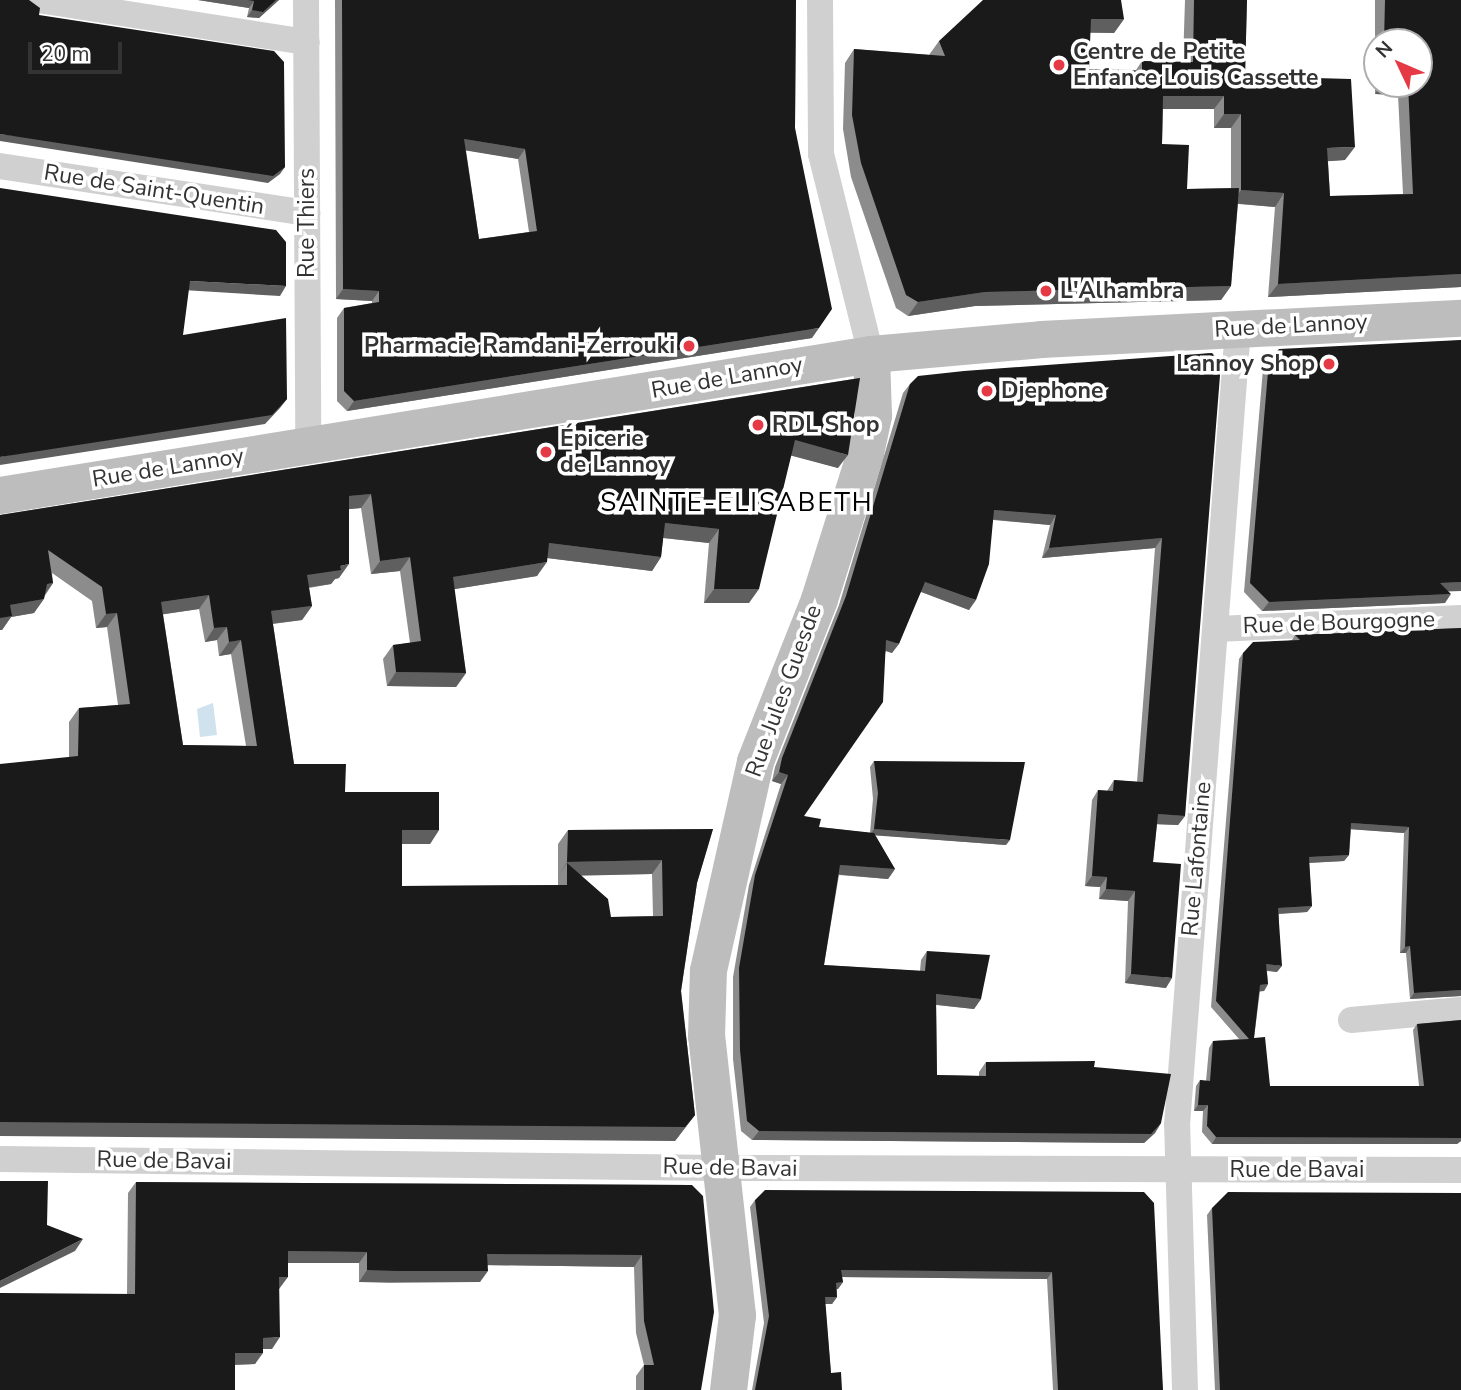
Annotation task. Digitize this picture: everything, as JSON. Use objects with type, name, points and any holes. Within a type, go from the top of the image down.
[{"type":"main road","name":"Rue de Lannoy","points":[[0,495],[871,354],[1041,338],[1461,318]]},
{"type":"main road","name":"Rue Jules Guesde","points":[[728,1390],[737,1315],[705,1010],[712,946],[755,761],[819,599],[865,453],[873,415],[871,354]]},
{"type":"street","points":[[38,0],[307,42]]},
{"type":"street","name":"Rue Thiers","points":[[306,0],[308,446]]},
{"type":"street","name":"Rue Jules Guesde","points":[[820,0],[821,154],[871,354]]},
{"type":"street","name":"Rue de Saint-Quentin","points":[[0,166],[307,213]]},
{"type":"street","name":"Rue Lafontaine","points":[[1185,1390],[1176,1171],[1238,329]]},
{"type":"street","name":"Rue de Bourgogne","points":[[1217,629],[1461,618]]},
{"type":"street","points":[[1351,1020],[1461,1010]]},
{"type":"street","name":"Rue de Bavai","points":[[0,1159],[720,1168],[1461,1170]]},
{"type":"water","points":[[213,703],[217,735],[200,737],[197,709]]},
{"type":"building","points":[[0,0],[29,0],[40,8],[39,15],[274,51],[284,62],[285,167],[273,176],[0,134]]},
{"type":"building","points":[[247,0],[276,0],[263,12],[252,10],[254,1]]},
{"type":"building","points":[[342,0],[796,0],[795,128],[832,309],[819,328],[354,401],[344,391],[344,308],[379,302],[379,291],[343,289]],"holes":[[[464,139],[525,149],[537,231],[479,239]]]},
{"type":"building","points":[[983,0],[1121,0],[1124,19],[1091,19],[1089,69],[1142,71],[1142,61],[1193,62],[1194,0],[1247,0],[1245,76],[1351,79],[1355,147],[1327,148],[1330,196],[1413,194],[1409,98],[1433,98],[1433,28],[1384,28],[1385,0],[1461,0],[1461,274],[1278,284],[1284,193],[1241,190],[1241,114],[1224,114],[1224,96],[1163,96],[1162,144],[1189,145],[1187,189],[1239,188],[1231,286],[985,292],[918,302],[906,295],[861,163],[852,115],[854,49],[945,56],[939,41]]},
{"type":"building","points":[[0,188],[276,230],[286,242],[286,286],[190,281],[183,335],[286,318],[287,399],[272,415],[0,457]]},
{"type":"building","points":[[1461,340],[1461,582],[1440,583],[1451,594],[1269,602],[1250,583],[1269,360],[1279,349]]},
{"type":"building","points":[[1212,353],[1221,363],[1185,816],[1158,814],[1153,862],[1181,864],[1172,978],[1131,974],[1135,891],[1106,889],[1107,877],[1092,876],[1098,790],[1113,791],[1114,780],[1143,782],[1162,538],[1049,548],[1056,515],[994,510],[989,564],[976,600],[925,582],[899,644],[886,640],[883,702],[804,816],[821,819],[819,827],[874,833],[895,869],[840,865],[824,965],[925,971],[927,951],[990,955],[981,999],[936,994],[937,1075],[986,1076],[986,1062],[1095,1061],[1094,1067],[1171,1074],[1161,1123],[1151,1134],[759,1131],[747,1121],[740,1050],[739,968],[755,875],[788,775],[779,772],[782,758],[846,596],[910,384],[918,376],[964,371]]},
{"type":"building","points":[[860,378],[848,455],[795,440],[759,589],[714,589],[719,529],[665,523],[661,557],[549,543],[547,562],[453,577],[466,673],[396,672],[393,645],[421,641],[410,557],[380,561],[371,494],[349,496],[349,564],[340,566],[341,570],[307,575],[312,606],[271,611],[294,764],[346,764],[345,792],[439,792],[439,830],[402,830],[402,886],[567,885],[567,863],[608,899],[611,917],[663,916],[662,860],[567,862],[568,830],[713,829],[697,883],[681,991],[695,1115],[685,1127],[0,1122],[0,764],[78,756],[79,708],[130,704],[117,613],[106,614],[102,587],[48,550],[53,583],[47,584],[44,599],[10,605],[12,616],[0,618],[0,515]],"holes":[[[209,595],[214,628],[227,627],[229,642],[241,640],[257,746],[183,745],[161,602]]]},
{"type":"building","points":[[1461,628],[1461,990],[1414,993],[1410,946],[1405,947],[1409,827],[1351,823],[1349,855],[1309,857],[1312,906],[1278,908],[1282,966],[1266,964],[1268,984],[1260,985],[1254,1038],[1265,1037],[1270,1086],[1424,1086],[1417,1024],[1461,1020],[1461,1138],[1216,1137],[1207,1126],[1208,1105],[1198,1105],[1200,1080],[1210,1081],[1213,1041],[1249,1039],[1216,1001],[1243,653],[1253,642],[1300,640],[1295,635]]},
{"type":"building","points":[[874,761],[1025,762],[1010,840],[874,829],[878,793]]},
{"type":"building","points":[[0,1181],[48,1181],[47,1225],[83,1239],[0,1281]]},
{"type":"building","points":[[136,1182],[692,1185],[703,1196],[714,1312],[701,1390],[644,1390],[644,1365],[654,1365],[644,1321],[642,1255],[487,1254],[488,1271],[397,1271],[367,1270],[367,1252],[288,1251],[288,1277],[279,1277],[280,1337],[263,1338],[263,1353],[235,1353],[235,1390],[0,1390],[0,1293],[135,1294]]},
{"type":"building","points":[[765,1190],[1144,1192],[1154,1203],[1163,1390],[1058,1390],[1052,1272],[841,1270],[843,1282],[836,1283],[837,1297],[825,1297],[831,1373],[841,1372],[842,1390],[755,1390],[769,1316],[755,1200]]},
{"type":"building","points":[[1228,1192],[1461,1193],[1461,1390],[1220,1390],[1212,1208]]},
{"type":"place","name":"Centre de Petite Enfance Louis Cassette","points":[[1059,65]]},
{"type":"place","name":"L'Alhambra","points":[[1046,291]]},
{"type":"place","name":"Pharmacie Ramdani-Zerrouki","points":[[689,346]]},
{"type":"place","name":"Lannoy Shop","points":[[1329,364]]},
{"type":"place","name":"Djephone","points":[[987,391]]},
{"type":"place","name":"RDL Shop","points":[[758,425]]},
{"type":"place","name":"Épicerie de Lannoy","points":[[546,452]]},
{"type":"district","name":"SAINTE-ELISABETH","points":[[737,503]]}]
